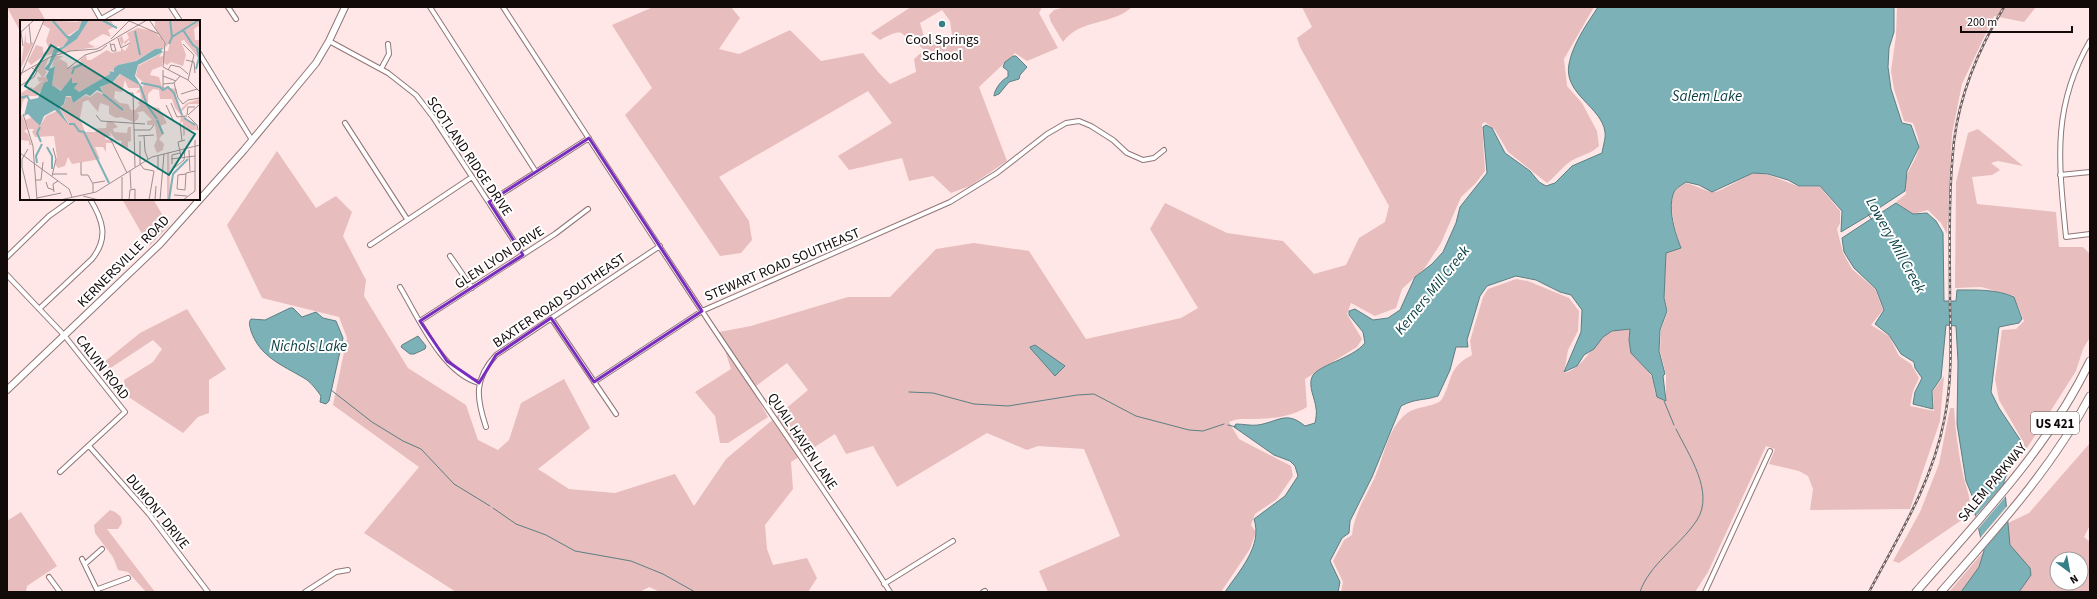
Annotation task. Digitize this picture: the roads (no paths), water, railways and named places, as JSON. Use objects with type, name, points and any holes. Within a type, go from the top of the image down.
[{"type":"highway","name":"SALEM PARKWAY","points":[[1916,592],[2012,480],[2055,423],[2090,361]]},
{"type":"highway","name":"US 421","points":[[1941,592],[2015,506],[2054,456],[2090,396]]},
{"type":"main road","name":"KERNERSVILLE ROAD","points":[[200,196],[252,140],[300,84],[329,41],[345,7]]},
{"type":"main road","name":"KERNERSVILLE ROAD","points":[[8,388],[160,244],[197,200]]},
{"type":"street","points":[[94,7],[102,20],[122,7]]},
{"type":"street","points":[[171,7],[179,20]]},
{"type":"street","points":[[228,7],[236,19]]},
{"type":"street","points":[[430,7],[536,172]]},
{"type":"street","name":"STEWART ROAD SOUTHEAST","points":[[503,7],[702,311],[950,202],[997,173],[1047,134],[1066,123],[1079,121],[1091,126],[1113,140],[1127,153],[1142,160],[1154,158],[1164,150]]},
{"type":"street","name":"SCOTLAND RIDGE DRIVE","points":[[329,41],[381,69],[402,83],[422,102],[523,255]]},
{"type":"street","points":[[2090,41],[2075,72],[2065,101],[2059,142],[2060,175],[2066,237],[2090,234]]},
{"type":"street","points":[[381,69],[389,54],[388,44]]},
{"type":"street","points":[[200,55],[252,140]]},
{"type":"street","points":[[345,122],[407,220]]},
{"type":"street","points":[[489,202],[589,138]]},
{"type":"street","points":[[2060,175],[2090,172]]},
{"type":"street","points":[[370,245],[472,177]]},
{"type":"street","points":[[7,257],[49,216],[72,200]]},
{"type":"street","points":[[39,309],[92,259],[99,249],[103,237],[103,227],[100,215],[91,200]]},
{"type":"street","name":"GLEN LYON DRIVE","points":[[420,321],[523,255],[588,209]]},
{"type":"street","name":"BAXTER ROAD SOUTHEAST","points":[[486,427],[479,408],[479,383],[488,364],[496,355],[660,246]]},
{"type":"street","points":[[450,256],[472,288]]},
{"type":"street","name":"CALVIN ROAD","points":[[7,275],[64,335],[125,412],[89,446]]},
{"type":"street","points":[[400,287],[437,350],[458,372],[479,383]]},
{"type":"street","points":[[594,382],[702,311]]},
{"type":"street","name":"QUAIL HAVEN LANE","points":[[702,311],[810,473],[844,519],[890,592]]},
{"type":"street","points":[[551,318],[616,414]]},
{"type":"street","points":[[60,472],[89,446]]},
{"type":"street","name":"DUMONT DRIVE","points":[[89,446],[154,520],[208,592]]},
{"type":"street","points":[[1706,592],[1770,451]]},
{"type":"street","points":[[884,584],[953,541]]},
{"type":"street","points":[[85,564],[102,549]]},
{"type":"street","points":[[82,559],[98,590],[128,578]]},
{"type":"street","points":[[305,592],[336,572],[348,570]]},
{"type":"street","points":[[49,577],[60,592]]},
{"type":"water","name":"Salem Lake","points":[[1598,7],[1894,7],[1894,32],[1889,48],[1888,67],[1891,89],[1902,123],[1911,125],[1919,147],[1907,171],[1905,191],[1876,210],[1879,214],[1896,203],[1913,214],[1927,213],[1936,221],[1943,233],[1944,301],[1956,301],[1957,290],[1993,291],[2014,297],[2022,319],[2019,323],[1999,327],[1991,392],[1999,408],[2021,441],[2004,481],[2010,545],[2030,568],[2031,575],[2019,592],[1961,592],[1979,567],[1984,551],[1975,514],[1976,505],[1966,481],[1957,424],[1958,362],[1956,326],[1946,325],[1941,378],[1932,391],[1933,409],[1913,404],[1915,392],[1922,378],[1915,368],[1914,362],[1901,354],[1889,335],[1875,324],[1884,310],[1876,289],[1854,268],[1844,252],[1842,238],[1874,217],[1871,214],[1841,232],[1842,211],[1820,186],[1799,186],[1788,180],[1768,174],[1753,173],[1712,192],[1699,185],[1686,182],[1674,192],[1671,205],[1672,213],[1674,228],[1681,248],[1666,253],[1664,298],[1667,311],[1660,330],[1659,351],[1665,374],[1663,376],[1666,401],[1657,397],[1652,375],[1631,353],[1629,340],[1630,329],[1612,331],[1603,337],[1594,349],[1584,355],[1577,366],[1564,372],[1581,332],[1582,310],[1571,295],[1560,292],[1536,280],[1516,276],[1487,286],[1480,296],[1467,340],[1468,347],[1456,347],[1450,370],[1438,396],[1411,402],[1401,406],[1372,477],[1350,521],[1349,533],[1342,538],[1330,561],[1340,582],[1338,592],[1225,592],[1243,567],[1252,548],[1256,529],[1254,519],[1285,496],[1298,476],[1295,466],[1290,461],[1274,455],[1234,427],[1236,424],[1265,424],[1282,418],[1298,421],[1305,426],[1315,423],[1316,411],[1311,389],[1312,377],[1321,369],[1359,349],[1365,343],[1363,332],[1349,315],[1349,311],[1355,309],[1373,320],[1388,318],[1400,310],[1415,277],[1432,264],[1443,252],[1456,223],[1460,207],[1487,173],[1483,127],[1486,125],[1492,128],[1505,153],[1530,171],[1539,182],[1546,186],[1555,183],[1572,166],[1602,153],[1605,132],[1602,123],[1577,92],[1569,75],[1571,56],[1581,34]]},
{"type":"water","points":[[1013,56],[1016,56],[1027,67],[1020,75],[1019,79],[1009,82],[999,94],[994,96],[999,85],[1008,77],[1008,71],[1003,67],[1005,62]]},
{"type":"water","name":"Nichols Lake","points":[[293,308],[302,317],[316,312],[323,318],[336,321],[343,338],[329,401],[326,404],[320,402],[321,396],[309,382],[266,354],[255,340],[251,331],[249,323],[251,319],[265,320]]},
{"type":"water","points":[[418,336],[426,346],[425,349],[414,354],[410,354],[401,347],[402,345]]},
{"type":"water","points":[[1035,345],[1065,366],[1055,376],[1031,349],[1030,347]]},
{"type":"waterway","name":"Lowery Mill Creek","points":[[1868,214],[1872,220]]},
{"type":"waterway","points":[[331,390],[372,422],[403,441],[421,449],[454,484],[490,506]]},
{"type":"waterway","points":[[909,392],[933,393],[974,404],[1008,406],[1077,395],[1094,394],[1136,416],[1189,430],[1203,431],[1224,424]]},
{"type":"waterway","points":[[1664,401],[1674,425]]},
{"type":"waterway","points":[[1228,425],[1236,427]]},
{"type":"waterway","points":[[1640,592],[1650,573],[1690,530],[1702,509],[1703,497],[1698,473],[1676,429]]},
{"type":"waterway","points":[[493,508],[516,524],[546,535],[575,551],[631,561],[663,574],[695,592]]},
{"type":"railway","points":[[1869,592],[1923,488],[1939,444],[1947,407],[1950,364],[1950,224],[1954,141],[1961,106],[1972,71],[1986,38],[2004,7]]},
{"type":"place","name":"Cool Springs School","points":[[942,24]]},
{"type":"water label","name":"Kerners Mill Creek","points":[[1432,290]]}]
